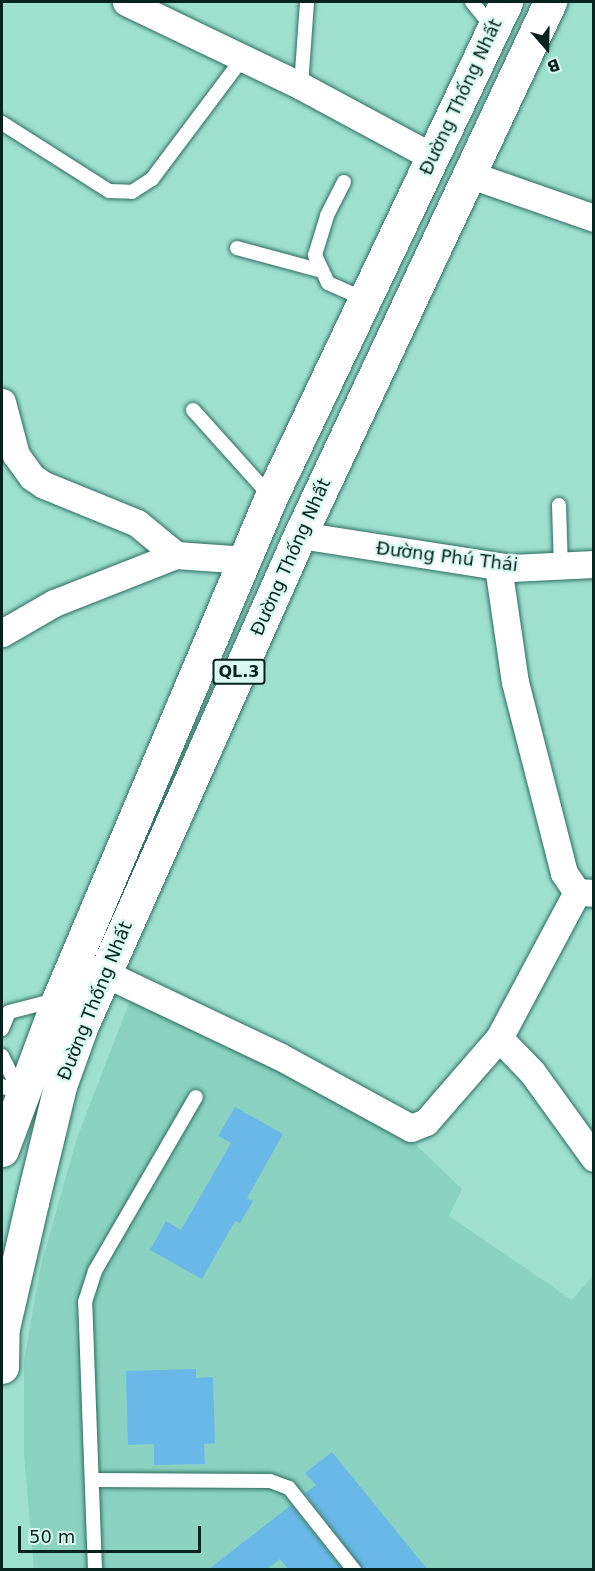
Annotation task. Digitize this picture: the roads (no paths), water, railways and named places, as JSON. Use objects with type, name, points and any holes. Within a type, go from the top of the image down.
[{"type":"highway","name":"Đường Thống Nhất","points":[[2,1367],[3,1328],[60,1086],[104,973],[300,535],[550,2]]},
{"type":"highway","name":"Đường Thống Nhất","points":[[2,1150],[11,1090],[58,1000],[266,510],[499,14]]},
{"type":"highway","points":[[266,510],[300,535]]},
{"type":"street","points":[[126,2],[302,86],[433,156]]},
{"type":"street","points":[[468,174],[594,218]]},
{"type":"street","points":[[2,402],[16,455],[32,477],[44,486],[137,523],[176,555]]},
{"type":"street","name":"Đường Phú Thái","points":[[300,535],[498,566],[561,568],[593,566]]},
{"type":"street","points":[[2,633],[54,603],[176,555],[246,560]]},
{"type":"street","points":[[104,973],[279,1056],[411,1128],[426,1122],[499,1038],[585,892],[564,873],[525,725],[498,566]]},
{"type":"street","points":[[499,1038],[532,1072],[594,1158]]},
{"type":"lane","points":[[302,86],[307,2]]},
{"type":"lane","points":[[472,2],[499,14]]},
{"type":"lane","points":[[2,123],[109,191],[132,192],[152,179],[242,59]]},
{"type":"lane","points":[[344,182],[318,239],[315,255],[318,270],[328,283],[365,300]]},
{"type":"lane","points":[[237,248],[318,270]]},
{"type":"lane","points":[[193,410],[266,510]]},
{"type":"lane","points":[[559,505],[561,568]]},
{"type":"lane","points":[[2,1029],[9,1012],[58,1000]]},
{"type":"lane","points":[[2,1056],[11,1090]]},
{"type":"lane","points":[[95,1569],[85,1302],[95,1271],[196,1097]]},
{"type":"lane","points":[[92,1480],[270,1481],[289,1488],[354,1569]]}]
